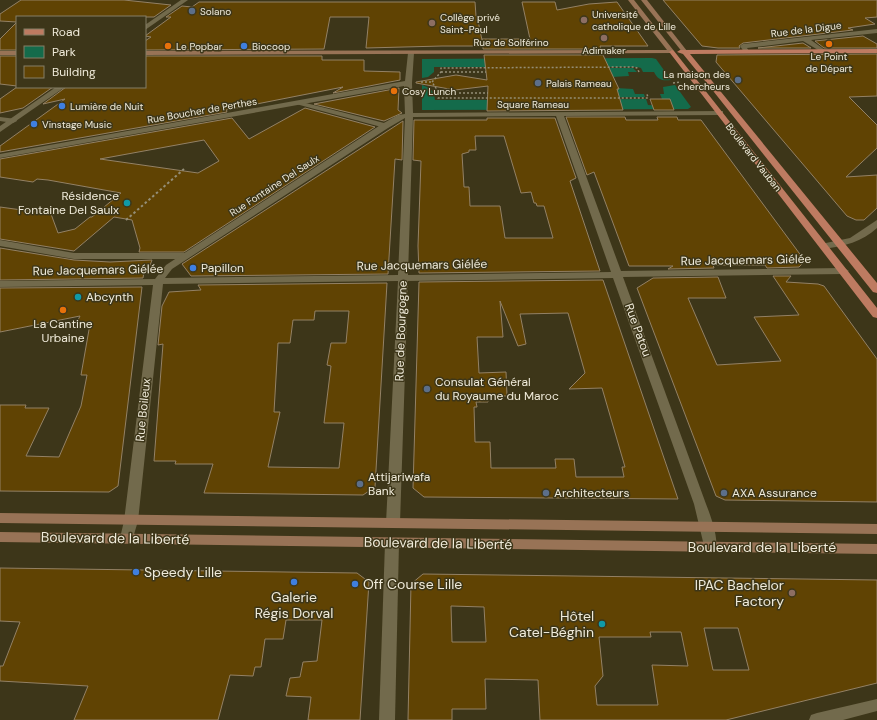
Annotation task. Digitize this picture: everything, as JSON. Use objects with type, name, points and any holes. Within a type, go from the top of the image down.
[{"type":"main road","name":"Boulevard Vauban","points":[[631,0],[877,315]]},
{"type":"main road","name":"Boulevard Vauban","points":[[644,0],[877,290]]},
{"type":"main road","name":"Rue de Solférino","points":[[146,53],[877,51]]},
{"type":"main road","points":[[0,53],[16,53]]},
{"type":"main road","name":"Boulevard de la Liberté","points":[[0,518],[131,521],[877,529]]},
{"type":"main road","name":"Boulevard de la Liberté","points":[[0,536],[877,549]]},
{"type":"street","points":[[146,27],[185,0]]},
{"type":"street","name":"Rue de la Digue","points":[[746,52],[743,46],[877,31]]},
{"type":"street","points":[[804,39],[823,51]]},
{"type":"street","points":[[409,115],[408,83],[411,53]]},
{"type":"street","name":"Rue Boucher de Perthes","points":[[0,156],[408,83]]},
{"type":"street","points":[[0,130],[60,88]]},
{"type":"street","name":"Square Rameau","points":[[409,115],[720,113]]},
{"type":"street","name":"Rue Patou","points":[[559,114],[700,504],[707,528],[710,547]]},
{"type":"street","name":"Rue Fontaine Del Saulx","points":[[159,282],[164,272],[185,256],[385,126],[401,117],[409,115]]},
{"type":"street","name":"Rue de Bourgogne","points":[[392,524],[409,115]]},
{"type":"street","points":[[0,119],[13,121]]},
{"type":"street","points":[[824,246],[840,244],[863,236],[877,223]]},
{"type":"street","name":"Rue Jacquemars Giélée","points":[[0,284],[403,279],[844,271]]},
{"type":"street","name":"Rue Boileux","points":[[127,538],[131,521],[156,290],[159,282]]},
{"type":"street","points":[[387,720],[392,543]]},
{"type":"street","points":[[817,720],[877,705]]},
{"type":"lane","points":[[298,103],[385,126]]},
{"type":"lane","points":[[0,243],[74,256],[185,256]]},
{"type":"path","points":[[639,72],[637,68],[441,68],[441,72],[432,82],[439,93],[438,98],[648,98],[646,94]]},
{"type":"path","points":[[441,72],[486,72]]},
{"type":"path","points":[[439,93],[488,93]]},
{"type":"path","points":[[126,220],[184,169]]},
{"type":"green space","points":[[422,59],[656,59],[671,80],[661,79],[657,77],[654,72],[643,72],[641,68],[637,67],[434,67],[434,72],[428,77],[422,78]]},
{"type":"green space","points":[[559,68],[633,68],[637,72],[628,72],[629,76],[612,77],[611,72]]},
{"type":"green space","points":[[422,85],[432,90],[435,100],[646,99],[648,105],[673,107],[670,99],[662,99],[660,94],[664,94],[663,87],[675,85],[691,107],[688,109],[422,110]]},
{"type":"green space","points":[[616,88],[633,89],[635,94],[644,94],[645,97],[561,98]]},
{"type":"building","points":[[21,0],[124,0],[171,5],[154,17],[16,16],[16,22],[0,21],[0,14]]},
{"type":"building","points":[[663,0],[877,0],[877,17],[865,18],[875,24],[848,28],[853,30],[743,43],[739,46],[740,48],[718,48],[702,46]]},
{"type":"building","points":[[199,2],[475,2],[476,16],[483,45],[482,39],[530,39],[522,2],[555,2],[557,10],[589,4],[617,2],[648,46],[600,46],[601,49],[483,49],[483,46],[366,48],[369,17],[330,17],[324,49],[146,50],[146,40],[151,37],[146,35],[171,17],[166,17],[182,6],[192,7]]},
{"type":"building","points":[[16,23],[16,50],[0,50],[0,39]]},
{"type":"building","points":[[863,36],[877,44],[877,48],[824,48],[815,41]]},
{"type":"building","points":[[803,43],[811,48],[758,48]]},
{"type":"building","points":[[877,54],[877,96],[849,97],[877,125],[877,148],[846,177],[877,175],[877,208],[864,220],[856,220],[847,216],[716,62],[717,55]]},
{"type":"building","points":[[484,55],[603,55],[619,89],[617,89],[623,110],[487,111],[488,86],[455,90],[416,83],[456,75],[487,80]]},
{"type":"building","points":[[0,56],[16,56],[16,86],[0,84]]},
{"type":"building","points":[[146,56],[322,56],[322,60],[364,60],[364,71],[400,72],[400,80],[333,93],[343,87],[226,110],[227,112],[0,152],[0,146],[65,99],[43,104],[65,88],[146,88]]},
{"type":"building","points":[[16,88],[52,88],[23,108],[0,113],[0,99]]},
{"type":"building","points":[[399,88],[398,110],[402,113],[384,121],[314,104]]},
{"type":"building","points":[[650,99],[670,99],[674,110],[654,110]]},
{"type":"building","points":[[305,108],[375,127],[184,252],[139,252],[140,248],[132,220],[114,217],[74,251],[0,239],[0,207],[51,214],[58,233],[75,229],[121,193],[48,180],[37,179],[33,182],[0,177],[0,159],[232,118],[249,139]],"holes":[[[204,140],[219,161],[198,173],[100,159]]]},
{"type":"building","points":[[566,117],[625,117],[626,120],[658,120],[657,117],[677,117],[678,120],[701,120],[805,261],[799,267],[767,268],[765,265],[713,265],[714,268],[668,269],[673,266],[629,266],[594,172],[587,175]]},
{"type":"building","points":[[487,118],[555,118],[576,178],[570,181],[600,271],[419,273],[418,246],[421,161],[413,160],[414,120],[487,120]],"holes":[[[475,136],[504,136],[521,193],[531,192],[534,203],[536,203],[537,206],[544,206],[553,238],[505,238],[500,206],[470,206],[469,187],[464,187],[462,154],[469,152],[469,150],[476,150]]]},
{"type":"building","points":[[403,121],[402,160],[395,159],[388,274],[191,276],[182,264]]},
{"type":"building","points":[[0,248],[74,260],[110,262],[152,260],[149,268],[144,272],[143,278],[0,280]]},
{"type":"building","points":[[773,276],[791,276],[786,282],[818,284],[824,286],[877,359],[877,502],[725,500],[716,496],[637,288],[653,278],[718,277],[726,298],[688,298],[717,365],[781,361],[754,317],[799,315]]},
{"type":"building","points":[[603,280],[678,499],[424,497],[413,488],[419,282]],"holes":[[[500,301],[518,346],[526,344],[520,314],[568,313],[585,373],[569,389],[602,388],[625,467],[622,467],[624,477],[576,477],[574,459],[555,459],[556,468],[491,468],[490,442],[475,442],[474,407],[477,407],[476,402],[488,402],[487,396],[507,396],[506,372],[479,373],[477,337],[503,337]]]},
{"type":"building","points":[[387,283],[375,487],[363,495],[204,493],[213,464],[175,464],[176,461],[154,461],[163,344],[158,345],[162,306],[169,292],[201,290],[198,285]],"holes":[[[315,311],[349,311],[346,343],[331,343],[327,365],[331,366],[324,423],[344,423],[339,468],[268,467],[280,412],[274,412],[278,343],[290,343],[293,320],[314,320]]]},
{"type":"building","points":[[142,287],[118,486],[109,492],[0,491],[0,405],[26,405],[25,408],[49,408],[26,456],[59,457],[81,406],[87,375],[81,375],[90,324],[76,324],[80,316],[0,332],[0,288]]},
{"type":"building","points":[[0,568],[357,573],[369,582],[360,720],[308,720],[311,697],[286,696],[290,678],[300,677],[303,662],[317,661],[322,620],[286,620],[283,639],[265,639],[261,667],[255,667],[253,676],[230,675],[218,720],[74,720],[88,686],[0,681],[0,666],[3,666],[20,622],[0,621]]},
{"type":"building","points":[[423,574],[877,580],[877,683],[726,720],[540,720],[538,680],[485,679],[486,709],[452,709],[452,720],[408,720],[411,584]],"holes":[[[451,606],[484,607],[486,642],[452,642]],[[704,628],[738,628],[749,670],[713,670]],[[650,632],[681,632],[688,666],[652,665],[658,705],[597,705],[595,686],[603,676],[599,637],[651,637]]]},
{"type":"place","name":"Solano","points":[[192,11]]},
{"type":"place","name":"Université catholique de Lille","points":[[584,20]]},
{"type":"place","name":"Collège privé Saint-Paul","points":[[432,23]]},
{"type":"place","name":"Adimaker","points":[[604,38]]},
{"type":"place","name":"Le Point de Départ","points":[[829,44]]},
{"type":"place","name":"Le Popbar","points":[[168,46]]},
{"type":"place","name":"Biocoop","points":[[244,46]]},
{"type":"place","name":"La maison des chercheurs","points":[[738,80]]},
{"type":"place","name":"Palais Rameau","points":[[538,83]]},
{"type":"place","name":"Cosy Lunch","points":[[394,91]]},
{"type":"place","name":"Lumière de Nuit","points":[[62,106]]},
{"type":"place","name":"Vinstage Music","points":[[34,124]]},
{"type":"place","name":"Résidence Fontaine Del Saulx","points":[[127,203]]},
{"type":"place","name":"Papillon","points":[[193,268]]},
{"type":"place","name":"Abcynth","points":[[78,297]]},
{"type":"place","name":"La Cantine Urbaine","points":[[63,310]]},
{"type":"place","name":"Consulat Général du Royaume du Maroc","points":[[427,389]]},
{"type":"place","name":"Attijariwafa Bank","points":[[360,484]]},
{"type":"place","name":"Architecteurs","points":[[546,493]]},
{"type":"place","name":"AXA Assurance","points":[[724,493]]},
{"type":"place","name":"Speedy Lille","points":[[136,572]]},
{"type":"place","name":"Galerie Régis Dorval","points":[[294,582]]},
{"type":"place","name":"Off Course Lille","points":[[355,584]]},
{"type":"place","name":"IPAC Bachelor Factory","points":[[792,593]]},
{"type":"place","name":"Hôtel Catel-Béghin","points":[[602,624]]}]
